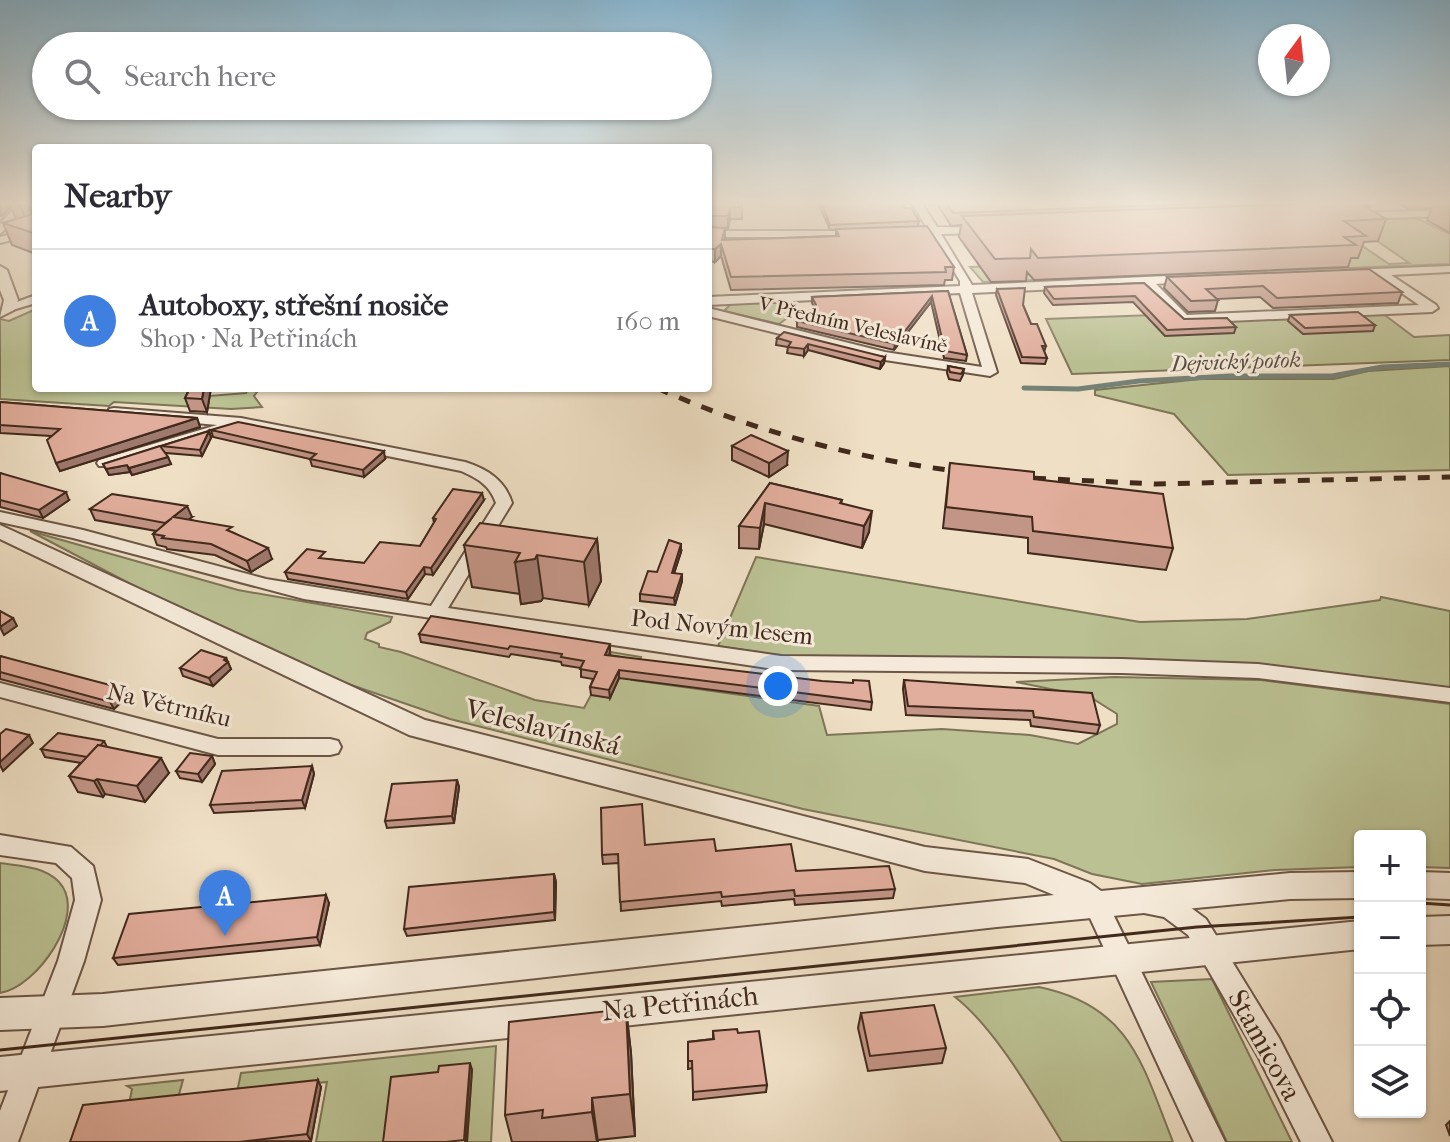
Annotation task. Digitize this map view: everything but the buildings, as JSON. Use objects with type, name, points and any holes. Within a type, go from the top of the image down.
[{"type":"street","points":[[949,255],[966,281],[966,288]]},
{"type":"street","points":[[1332,274],[1450,269]]},
{"type":"street","points":[[0,270],[11,300],[5,310]]},
{"type":"street","points":[[1146,281],[1184,319],[1432,308],[1379,272]]},
{"type":"street","points":[[712,301],[1208,278]]},
{"type":"street","name":"V Předním Veleslavíně","points":[[712,313],[963,370],[990,372],[966,288]]},
{"type":"street","points":[[5,310],[32,300]]},
{"type":"street","points":[[104,411],[241,422],[465,467],[489,477],[501,489],[504,503],[435,614]]},
{"type":"street","points":[[105,463],[241,422]]},
{"type":"street","name":"Pod Novým lesem","points":[[0,517],[121,546],[241,581],[435,614],[781,663],[1122,666],[1258,671],[1450,695]]},
{"type":"street","name":"Veleslavínská","points":[[0,531],[418,728],[925,859],[1028,871],[1079,892],[1097,905]]},
{"type":"street","name":"Na Větrníku","points":[[0,690],[218,747],[330,747]]},
{"type":"street","points":[[0,845],[62,854],[84,873],[88,900],[53,1012],[16,1072],[3,1142]]},
{"type":"street","points":[[0,1014],[103,1010],[1097,905],[1290,886],[1354,885]]},
{"type":"street","points":[[1426,885],[1450,886]]},
{"type":"street","points":[[1097,905],[1210,1142]]},
{"type":"street","name":"Stamicova","points":[[1097,905],[1169,906],[1197,927],[1269,1048],[1317,1142]]},
{"type":"street","points":[[1426,931],[1450,930]]},
{"type":"street","name":"Na Petřinách","points":[[16,1072],[1354,936]]},
{"type":"green space","points":[[1264,255],[1356,258],[1354,255],[1376,255],[1389,264],[1409,263],[1398,255],[1450,255],[1450,264],[983,282],[970,267]]},
{"type":"green space","points":[[788,302],[793,314],[779,324],[724,311],[731,304]]},
{"type":"green space","points":[[32,311],[32,392],[199,392],[197,397],[257,392],[254,396],[262,407],[231,409],[114,402],[109,406],[0,399],[0,319],[9,321]]},
{"type":"green space","points":[[1382,313],[1414,337],[1450,335],[1450,360],[1072,374],[1046,319],[1154,315],[1277,320],[1284,317]]},
{"type":"green space","points":[[1450,366],[1450,470],[1228,475],[1174,414],[1095,395],[1095,390],[1200,379],[1334,379],[1368,371]]},
{"type":"green space","points":[[30,531],[238,590],[392,617],[390,622],[367,633],[365,639],[379,644],[379,647],[535,700],[584,708],[591,695],[610,698],[601,674],[611,652],[641,657],[632,680],[819,706],[827,735],[942,729],[1030,735],[1078,744],[1117,724],[1117,714],[1090,697],[1016,682],[1114,677],[1261,680],[1450,704],[1450,868],[1426,867],[1426,830],[1354,830],[1354,867],[1275,870],[1142,884],[1092,874],[1054,859],[803,809],[450,719],[299,667],[195,618]]},
{"type":"green space","points":[[756,557],[1140,622],[1247,619],[1380,600],[1381,597],[1450,611],[1450,688],[1249,663],[783,656],[718,646]]},
{"type":"green space","points":[[0,863],[31,868],[53,877],[67,896],[68,912],[54,948],[42,964],[29,978],[0,993]]},
{"type":"green space","points":[[1212,979],[1292,1142],[1227,1142],[1151,982]]},
{"type":"green space","points":[[1039,987],[1070,996],[1094,1008],[1114,1024],[1141,1064],[1173,1142],[1062,1142],[999,1045],[955,997]]},
{"type":"green space","points":[[496,1046],[491,1142],[467,1142],[472,1070],[387,1142],[316,1142],[327,1082],[237,1092],[241,1073]]},
{"type":"green space","points":[[183,1080],[178,1098],[129,1104],[132,1089],[127,1086]]},
{"type":"waterway","name":"Dejvický potok","points":[[1024,388],[1078,389],[1139,381],[1230,376],[1332,376],[1382,367],[1450,364]]},
{"type":"tram line","points":[[1426,903],[1450,905]]},
{"type":"tram line","points":[[0,1050],[1197,927],[1354,917]]},
{"type":"railway","points":[[666,392],[733,418],[811,442],[890,461],[971,473]]},
{"type":"railway","points":[[1010,477],[1156,484],[1450,477]]},
{"type":"place","name":"Autoboxy, střešní nosiče","points":[[225,936]]}]
